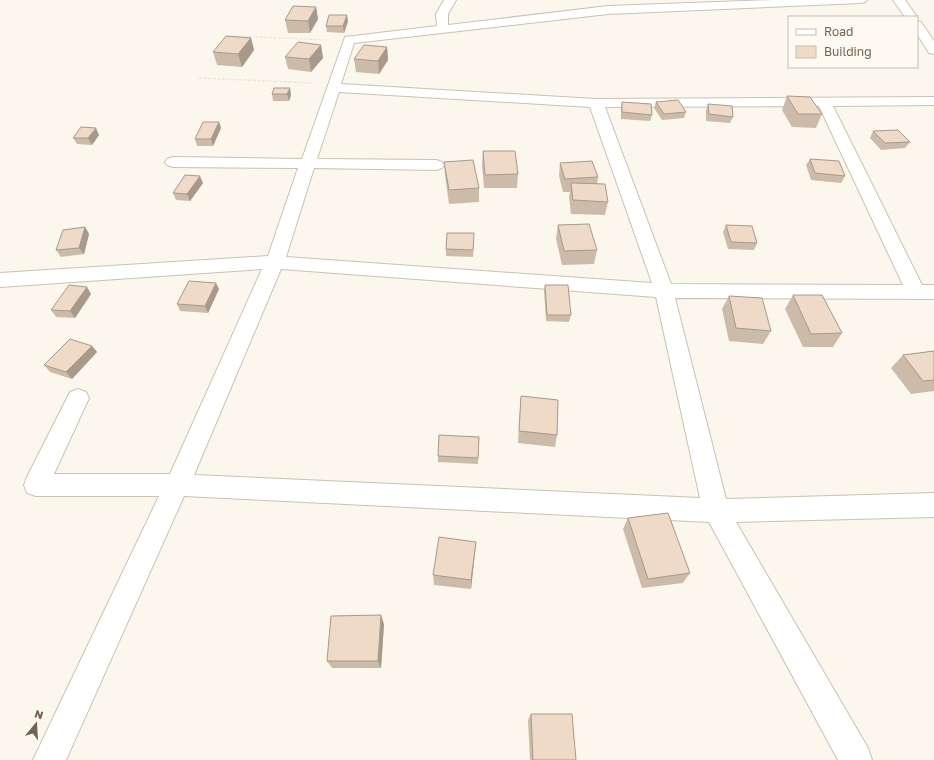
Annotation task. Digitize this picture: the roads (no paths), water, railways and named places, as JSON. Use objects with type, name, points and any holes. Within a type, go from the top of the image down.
[{"type":"street","points":[[444,29],[441,15],[450,0]]},
{"type":"street","points":[[49,760],[177,485],[275,262],[350,40],[444,29],[605,5],[861,0]]},
{"type":"street","points":[[899,0],[910,16]]},
{"type":"street","points":[[918,26],[933,47]]},
{"type":"street","points":[[333,88],[596,102],[934,102]]},
{"type":"street","points":[[596,102],[664,291],[716,511],[856,760]]},
{"type":"street","points":[[0,280],[275,262],[664,291],[925,292],[824,102]]},
{"type":"street","points":[[173,162],[436,165]]},
{"type":"street","points":[[78,398],[36,485],[177,485],[716,511],[934,504]]}]
